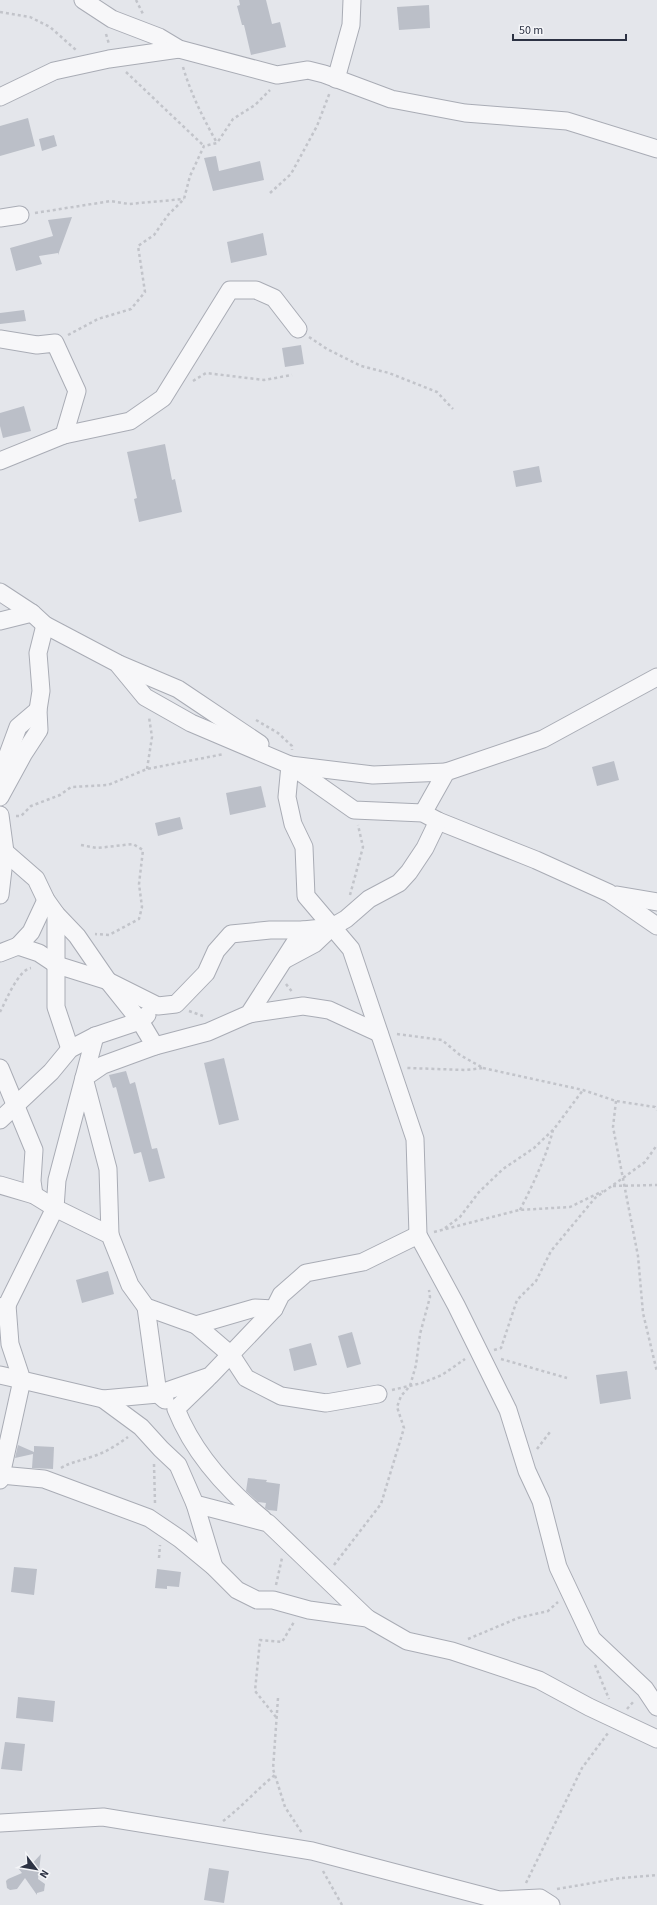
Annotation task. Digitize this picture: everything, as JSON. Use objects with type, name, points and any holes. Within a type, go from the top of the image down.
[{"type":"street","points":[[83,0],[112,19],[160,37],[178,49],[277,75],[308,70],[391,99],[465,113],[567,121],[657,149]]},
{"type":"street","points":[[336,79],[352,25],[352,0]]},
{"type":"street","points":[[0,97],[54,71],[109,59],[178,49]]},
{"type":"street","points":[[0,218],[20,215]]},
{"type":"street","points":[[0,461],[64,435],[130,420],[163,398],[230,290],[256,290],[274,298],[298,329]]},
{"type":"street","points":[[0,339],[37,345],[54,343],[77,391],[64,435]]},
{"type":"street","points":[[0,592],[32,613],[45,625],[117,663],[178,689],[354,810],[423,813],[438,821],[536,860],[609,893],[657,926]]},
{"type":"street","points":[[0,621],[32,613]]},
{"type":"street","points":[[0,797],[24,753],[39,730],[38,710],[41,691],[38,653],[45,625]]},
{"type":"street","points":[[117,663],[145,697],[191,723],[290,765],[373,776],[446,772],[542,739],[657,677]]},
{"type":"street","points":[[0,790],[4,765],[18,727],[38,710]]},
{"type":"street","points":[[290,765],[287,797],[294,824],[304,847],[306,896],[339,923],[351,949],[415,1139],[418,1235],[481,1353],[508,1410],[527,1471],[541,1501],[558,1567],[571,1591],[592,1639],[645,1689],[657,1707]]},
{"type":"street","points":[[423,813],[446,772]]},
{"type":"street","points":[[0,895],[7,816]]},
{"type":"street","points":[[280,967],[314,944],[369,899],[399,883],[409,872],[425,848],[438,821]]},
{"type":"street","points":[[5,852],[36,879],[46,900],[56,914],[77,936],[108,981],[140,1021],[155,1046]]},
{"type":"street","points":[[609,893],[657,902]]},
{"type":"street","points":[[0,953],[18,946],[31,932],[46,900]]},
{"type":"street","points":[[56,914],[56,1007],[70,1049]]},
{"type":"street","points":[[18,946],[39,953],[57,965],[108,981],[158,1006],[176,1004],[206,973],[216,950],[231,934],[270,930],[304,930],[339,923]]},
{"type":"street","points":[[249,1014],[304,930]]},
{"type":"street","points":[[0,1120],[52,1072],[70,1049],[94,1036],[140,1021],[158,1006]]},
{"type":"street","points":[[84,1078],[103,1065],[155,1046],[208,1032],[249,1014],[303,1006],[329,1010],[379,1033]]},
{"type":"street","points":[[94,1036],[57,1180],[55,1208],[4,1306],[10,1344],[22,1380],[1,1477],[44,1479],[149,1518],[180,1539],[214,1567],[236,1590],[257,1600],[273,1600],[304,1607],[309,1610],[367,1618]]},
{"type":"street","points":[[0,1068],[34,1150],[32,1181],[34,1195]]},
{"type":"street","points":[[84,1078],[108,1169],[110,1236],[130,1285],[146,1307],[158,1394],[176,1409],[185,1430],[206,1463],[241,1501],[268,1523],[367,1618],[407,1641],[446,1650],[539,1680],[657,1739]]},
{"type":"street","points":[[0,1185],[34,1195],[55,1208],[110,1236]]},
{"type":"street","points":[[176,1409],[274,1309],[281,1295],[306,1273],[363,1262],[418,1235]]},
{"type":"street","points":[[146,1307],[196,1325],[230,1355],[246,1378],[281,1396],[326,1403],[378,1394]]},
{"type":"street","points":[[196,1325],[255,1308],[274,1309]]},
{"type":"street","points":[[0,1375],[103,1399],[158,1394],[210,1376]]},
{"type":"street","points":[[103,1399],[141,1426],[161,1449],[178,1465],[194,1504],[214,1567]]},
{"type":"street","points":[[194,1504],[268,1523]]},
{"type":"street","points":[[0,1823],[103,1817],[312,1851],[499,1900],[552,1897]]},
{"type":"path","points":[[178,49],[188,83],[202,115],[217,143]]},
{"type":"path","points":[[54,343],[98,318],[131,309],[145,292],[138,246],[154,235],[168,215],[184,199],[190,176],[204,146],[217,143],[233,118],[255,105],[272,88],[277,75]]},
{"type":"path","points":[[270,193],[291,174],[317,126],[336,79]]},
{"type":"path","points":[[20,215],[111,201],[129,204],[184,199]]},
{"type":"path","points":[[298,329],[327,349],[361,366],[389,373],[437,392],[453,409]]},
{"type":"path","points":[[189,383],[206,373],[264,380],[292,375]]},
{"type":"path","points":[[145,697],[152,737],[147,769]]},
{"type":"path","points":[[7,816],[21,816],[31,806],[60,795],[71,787],[108,785],[147,769],[224,754],[230,757]]},
{"type":"path","points":[[339,923],[352,887],[363,847],[354,810]]},
{"type":"path","points":[[77,936],[84,934],[109,935],[139,919],[142,907],[139,884],[143,850],[132,844],[97,848],[81,845]]},
{"type":"path","points":[[0,1012],[17,980],[28,968],[57,965]]},
{"type":"path","points":[[280,967],[303,1006]]},
{"type":"path","points":[[176,1004],[189,1011],[227,1024]]},
{"type":"path","points":[[379,1033],[442,1040],[460,1055],[483,1068],[583,1090],[616,1101],[655,1107],[657,1110]]},
{"type":"path","points":[[391,1067],[466,1070],[483,1068]]},
{"type":"path","points":[[443,1230],[460,1217],[479,1192],[502,1169],[534,1148],[554,1129],[583,1090]]},
{"type":"path","points":[[616,1101],[614,1127],[638,1256],[643,1313],[657,1372]]},
{"type":"path","points":[[519,1210],[535,1180],[554,1129]]},
{"type":"path","points":[[378,1394],[410,1386],[442,1375],[462,1360],[501,1348],[517,1300],[536,1281],[551,1251],[595,1198],[645,1162],[657,1145]]},
{"type":"path","points":[[418,1235],[519,1210],[570,1207],[612,1186],[657,1184]]},
{"type":"path","points":[[325,1578],[345,1549],[381,1504],[404,1428],[397,1407],[401,1396],[410,1386],[416,1365],[420,1334],[430,1297],[428,1284]]},
{"type":"path","points":[[481,1353],[567,1378]]},
{"type":"path","points":[[44,1479],[70,1463],[92,1457],[115,1446],[141,1426]]},
{"type":"path","points":[[273,1600],[286,1540]]},
{"type":"path","points":[[446,1650],[488,1630],[518,1618],[548,1611],[571,1591]]},
{"type":"path","points":[[276,1717],[254,1691],[260,1640],[282,1642],[304,1607]]},
{"type":"path","points":[[592,1639],[590,1655],[603,1683],[617,1720]]},
{"type":"path","points":[[518,1899],[582,1768],[617,1720],[645,1689]]},
{"type":"path","points":[[278,1698],[273,1769],[285,1806],[342,1905]]},
{"type":"path","points":[[220,1823],[240,1809],[275,1775]]},
{"type":"path","points":[[552,1897],[621,1878],[657,1875]]},
{"type":"building","points":[[239,0],[266,0],[272,24],[280,22],[286,47],[251,55],[244,25],[242,25],[237,6],[240,5]]},
{"type":"building","points":[[429,5],[430,28],[399,30],[397,7]]},
{"type":"building","points":[[28,118],[35,146],[0,156],[0,126]]},
{"type":"building","points":[[54,135],[57,146],[42,151],[39,139]]},
{"type":"building","points":[[216,156],[219,171],[260,161],[264,180],[213,191],[204,158]]},
{"type":"building","points":[[72,217],[58,255],[58,253],[39,256],[42,264],[16,271],[10,248],[53,236],[48,220]]},
{"type":"building","points":[[263,233],[267,255],[231,263],[227,242]]},
{"type":"building","points":[[24,310],[26,321],[0,324],[0,313]]},
{"type":"building","points":[[301,345],[304,364],[285,367],[282,348]]},
{"type":"building","points":[[24,406],[31,431],[3,438],[0,426],[0,413]]},
{"type":"building","points":[[165,444],[172,480],[175,479],[182,512],[139,522],[134,499],[137,498],[127,452]]},
{"type":"building","points":[[539,466],[542,482],[516,487],[513,471]]},
{"type":"building","points":[[614,761],[619,780],[597,786],[592,767]]},
{"type":"building","points":[[261,786],[266,807],[230,815],[226,793]]},
{"type":"building","points":[[180,817],[183,829],[158,836],[155,823]]},
{"type":"building","points":[[224,1058],[239,1120],[219,1125],[204,1063]]},
{"type":"building","points":[[126,1071],[130,1084],[135,1082],[152,1149],[157,1148],[165,1178],[149,1182],[141,1152],[134,1154],[116,1087],[113,1088],[109,1075]]},
{"type":"building","points":[[108,1271],[114,1294],[82,1303],[76,1280]]},
{"type":"building","points":[[352,1332],[361,1364],[347,1368],[338,1336]]},
{"type":"building","points":[[311,1343],[317,1365],[294,1371],[289,1349]]},
{"type":"building","points":[[627,1371],[631,1399],[600,1404],[596,1375]]},
{"type":"building","points":[[18,1445],[34,1452],[34,1446],[54,1447],[53,1469],[32,1468],[33,1454],[15,1458]]},
{"type":"building","points":[[248,1478],[267,1480],[266,1482],[280,1484],[277,1511],[268,1510],[265,1508],[266,1503],[258,1502],[246,1491]]},
{"type":"building","points":[[14,1567],[37,1569],[34,1595],[11,1592]]},
{"type":"building","points":[[157,1569],[181,1572],[179,1587],[167,1586],[167,1589],[155,1588]]},
{"type":"building","points":[[18,1697],[55,1701],[53,1722],[16,1718]]},
{"type":"building","points":[[5,1742],[25,1744],[22,1771],[1,1769]]},
{"type":"building","points":[[41,1854],[38,1879],[45,1884],[44,1891],[37,1893],[37,1895],[25,1878],[17,1889],[10,1890],[7,1888],[6,1881],[8,1879],[22,1873],[18,1868],[29,1867]]},
{"type":"building","points":[[209,1868],[229,1871],[224,1903],[204,1900]]}]
